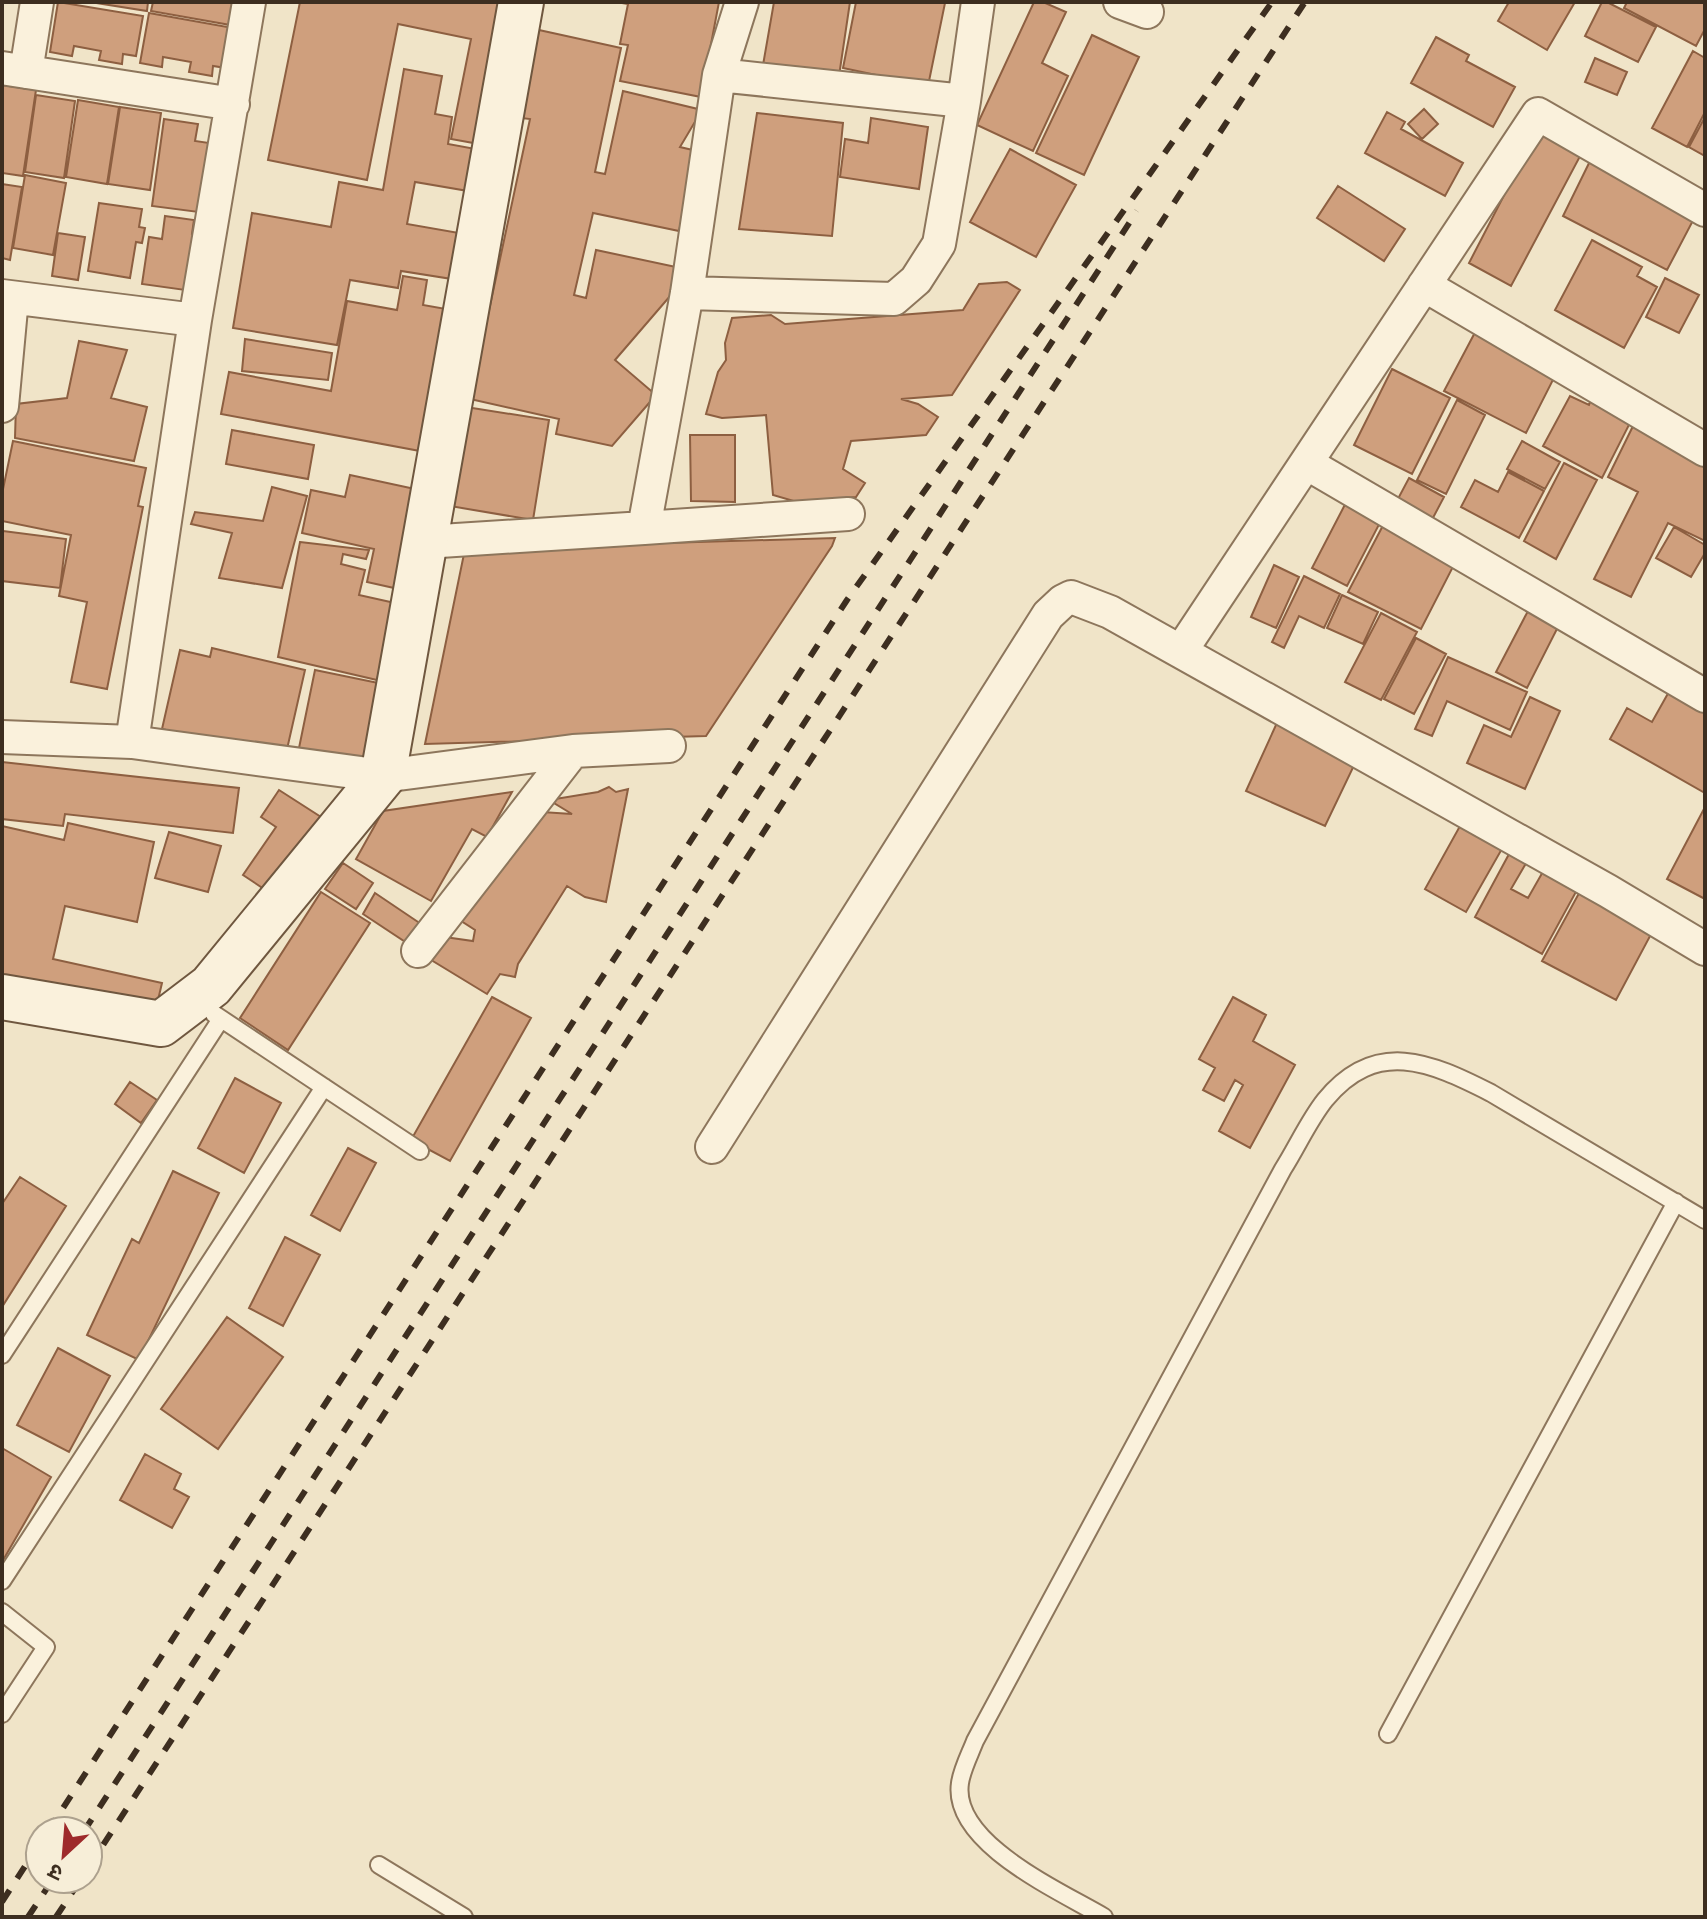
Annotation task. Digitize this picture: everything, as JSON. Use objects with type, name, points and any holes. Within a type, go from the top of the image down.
[{"type":"street","points":[[37,2],[14,70],[233,104]]},
{"type":"street","points":[[132,742],[195,320],[249,2]]},
{"type":"street","points":[[2,997],[161,1024],[207,1009],[211,986],[383,776],[521,2]]},
{"type":"street","points":[[644,528],[687,293],[719,75],[742,2]]},
{"type":"street","points":[[687,293],[894,299],[916,280],[939,244],[978,2]]},
{"type":"street","points":[[719,75],[964,101]]},
{"type":"street","points":[[1181,651],[1538,114],[1705,210]]},
{"type":"street","points":[[1424,285],[1705,450]]},
{"type":"street","points":[[2,406],[7,297],[195,320]]},
{"type":"street","points":[[1306,463],[1705,696]]},
{"type":"street","points":[[425,542],[848,514]]},
{"type":"street","points":[[712,1147],[1048,615],[1071,597],[1110,612],[1181,651],[1608,891],[1705,949]]},
{"type":"street","points":[[2,737],[132,742],[383,776],[573,751],[669,746]]},
{"type":"street","points":[[418,951],[573,751]]},
{"type":"lane","points":[[2,1355],[207,1009],[420,1151]]},
{"type":"lane","points":[[1104,1917],[994,1851],[966,1819],[960,1784],[975,1741],[1283,1169],[1324,1102],[1349,1074],[1381,1061],[1407,1061],[1457,1076],[1705,1220]]},
{"type":"lane","points":[[2,1581],[324,1087]]},
{"type":"lane","points":[[1388,1734],[1676,1202]]},
{"type":"lane","points":[[2,1612],[46,1647],[2,1714]]},
{"type":"lane","points":[[379,1865],[464,1917]]},
{"type":"building","points":[[58,2],[143,16],[136,56],[123,54],[122,64],[99,60],[101,51],[74,46],[72,56],[50,52]]},
{"type":"building","points":[[90,2],[148,2],[147,11]]},
{"type":"building","points":[[153,2],[240,2],[236,26],[151,11]]},
{"type":"building","points":[[300,2],[508,2],[479,144],[451,139],[471,39],[398,24],[367,180],[268,160]]},
{"type":"building","points":[[616,2],[719,2],[701,97],[620,81],[628,45],[620,44],[628,4]]},
{"type":"building","points":[[774,2],[850,2],[839,76],[763,65]]},
{"type":"building","points":[[856,2],[945,3],[928,86],[843,68]]},
{"type":"building","points":[[1034,2],[1043,2],[1066,12],[1042,63],[1068,76],[1033,151],[977,125]]},
{"type":"building","points":[[1509,2],[1575,2],[1547,50],[1498,21]]},
{"type":"building","points":[[1602,2],[1656,27],[1638,62],[1585,36]]},
{"type":"building","points":[[1627,2],[1705,2],[1705,29],[1696,46],[1624,8]]},
{"type":"building","points":[[149,13],[233,28],[226,68],[213,66],[212,76],[189,72],[191,62],[163,57],[162,67],[140,63]]},
{"type":"building","points":[[539,30],[621,48],[595,172],[605,174],[623,91],[702,110],[680,147],[697,151],[679,231],[593,213],[574,295],[586,298],[596,250],[676,267],[671,295],[615,360],[656,395],[612,446],[556,434],[559,419],[470,399],[530,119],[521,118]]},
{"type":"building","points":[[1092,35],[1139,57],[1084,175],[1036,153]]},
{"type":"building","points":[[1436,37],[1469,55],[1466,61],[1515,87],[1493,127],[1411,83]]},
{"type":"building","points":[[1693,51],[1705,58],[1705,112],[1687,147],[1652,128]]},
{"type":"building","points":[[1595,58],[1627,72],[1617,95],[1585,82]]},
{"type":"building","points":[[404,69],[442,76],[435,114],[452,117],[448,144],[481,150],[474,192],[415,182],[407,224],[459,233],[452,279],[401,271],[398,288],[350,280],[337,345],[233,328],[252,213],[331,227],[339,182],[383,190]]},
{"type":"building","points":[[2,85],[36,90],[23,176],[2,173]]},
{"type":"building","points":[[36,95],[75,101],[64,178],[25,172]]},
{"type":"building","points":[[78,100],[119,107],[107,184],[66,177]]},
{"type":"building","points":[[120,107],[161,113],[150,190],[108,184]]},
{"type":"building","points":[[1424,109],[1438,124],[1422,139],[1408,124]]},
{"type":"building","points":[[1387,112],[1405,122],[1401,129],[1463,163],[1445,196],[1365,153]]},
{"type":"building","points":[[757,113],[843,123],[832,236],[739,229]]},
{"type":"building","points":[[1705,117],[1705,156],[1689,147]]},
{"type":"building","points":[[871,118],[928,127],[919,189],[840,177],[845,139],[868,143]]},
{"type":"building","points":[[164,119],[198,124],[195,141],[216,144],[206,213],[152,206]]},
{"type":"building","points":[[1542,122],[1586,145],[1511,286],[1469,263]]},
{"type":"building","points":[[1010,149],[1076,185],[1036,257],[970,222]]},
{"type":"building","points":[[1594,153],[1698,211],[1667,270],[1563,216]]},
{"type":"building","points":[[25,175],[66,183],[53,255],[13,248]]},
{"type":"building","points":[[2,184],[22,187],[10,260],[2,258]]},
{"type":"building","points":[[1338,186],[1405,229],[1384,261],[1317,218]]},
{"type":"building","points":[[99,203],[142,209],[139,227],[145,228],[142,243],[136,242],[130,278],[88,271]]},
{"type":"building","points":[[165,216],[194,220],[192,234],[199,235],[185,290],[142,284],[149,237],[162,239]]},
{"type":"building","points":[[58,233],[85,237],[78,280],[52,276]]},
{"type":"building","points":[[1592,240],[1642,267],[1637,276],[1657,287],[1624,348],[1555,310]]},
{"type":"building","points":[[403,276],[427,280],[423,305],[446,309],[420,451],[221,414],[229,372],[331,391],[347,301],[397,310]]},
{"type":"building","points":[[1665,278],[1699,295],[1679,333],[1646,317]]},
{"type":"building","points":[[1007,282],[1020,290],[952,395],[901,399],[918,404],[938,417],[926,435],[851,441],[843,469],[865,483],[856,497],[797,502],[773,495],[766,415],[722,418],[706,414],[718,372],[726,360],[725,343],[732,318],[771,315],[785,324],[963,310],[979,284]]},
{"type":"building","points":[[1480,323],[1558,370],[1526,433],[1444,391]]},
{"type":"building","points":[[245,339],[332,353],[328,380],[242,371]]},
{"type":"building","points":[[79,341],[127,350],[111,398],[147,407],[134,461],[15,438],[16,404],[67,398]]},
{"type":"building","points":[[1392,369],[1450,398],[1412,474],[1354,445]]},
{"type":"building","points":[[1593,394],[1633,417],[1602,478],[1543,446],[1570,396],[1589,405]]},
{"type":"building","points":[[1457,400],[1485,415],[1446,494],[1417,480]]},
{"type":"building","points":[[466,407],[549,420],[533,520],[450,506]]},
{"type":"building","points":[[1636,420],[1705,459],[1705,541],[1668,523],[1631,597],[1594,579],[1638,492],[1608,477]]},
{"type":"building","points":[[232,430],[314,445],[308,479],[226,464]]},
{"type":"building","points":[[690,435],[735,435],[735,502],[691,501]]},
{"type":"building","points":[[13,441],[146,468],[138,506],[143,507],[107,689],[71,682],[87,602],[59,596],[71,535],[2,521],[2,494]]},
{"type":"building","points":[[1522,441],[1560,462],[1545,489],[1507,469]]},
{"type":"building","points":[[1564,463],[1597,480],[1556,559],[1524,541]]},
{"type":"building","points":[[1508,472],[1544,491],[1519,538],[1461,507],[1475,480],[1498,492]]},
{"type":"building","points":[[350,475],[415,489],[394,588],[367,582],[374,549],[302,533],[311,490],[345,497]]},
{"type":"building","points":[[1409,478],[1444,497],[1426,531],[1391,512]]},
{"type":"building","points":[[272,487],[307,496],[282,588],[219,578],[232,533],[191,524],[195,512],[263,521]]},
{"type":"building","points":[[1351,493],[1385,513],[1347,586],[1312,568]]},
{"type":"building","points":[[1388,516],[1458,557],[1421,629],[1348,592]]},
{"type":"building","points":[[1674,527],[1705,545],[1705,553],[1691,577],[1656,558]]},
{"type":"building","points":[[3,531],[66,539],[60,588],[2,581]]},
{"type":"building","points":[[835,538],[706,736],[425,744],[465,549]]},
{"type":"building","points":[[300,542],[369,550],[366,559],[343,554],[341,564],[365,570],[359,595],[395,603],[377,680],[278,657]]},
{"type":"building","points":[[1274,565],[1299,577],[1276,628],[1251,617]]},
{"type":"building","points":[[1304,576],[1340,594],[1324,628],[1299,616],[1284,648],[1272,642]]},
{"type":"building","points":[[1342,595],[1378,612],[1363,644],[1327,628]]},
{"type":"building","points":[[1529,609],[1559,625],[1527,688],[1496,672]]},
{"type":"building","points":[[1381,613],[1417,632],[1381,700],[1345,682]]},
{"type":"building","points":[[1416,638],[1446,654],[1414,714],[1384,699]]},
{"type":"building","points":[[212,648],[305,670],[285,758],[162,729],[180,650],[210,657]]},
{"type":"building","points":[[1448,657],[1527,692],[1510,730],[1447,701],[1432,736],[1415,729]]},
{"type":"building","points":[[315,670],[388,685],[371,764],[299,748]]},
{"type":"building","points":[[1675,681],[1705,699],[1705,793],[1610,739],[1627,708],[1652,722]]},
{"type":"building","points":[[1530,697],[1560,711],[1525,789],[1467,763],[1484,725],[1511,737]]},
{"type":"building","points":[[1281,714],[1358,757],[1325,826],[1246,791]]},
{"type":"building","points":[[2,762],[239,788],[233,833],[65,814],[63,826],[2,819]]},
{"type":"building","points":[[609,787],[616,792],[628,789],[606,902],[585,897],[567,886],[518,964],[515,977],[500,974],[487,994],[423,955],[438,936],[473,941],[475,930],[455,917],[542,812],[572,814],[549,800],[598,792]]},
{"type":"building","points":[[279,790],[321,817],[270,893],[243,875],[276,827],[261,817]]},
{"type":"building","points":[[512,792],[487,837],[472,829],[431,901],[356,859],[383,811]]},
{"type":"building","points":[[1705,807],[1705,899],[1667,879]]},
{"type":"building","points":[[1465,817],[1507,840],[1466,912],[1425,889]]},
{"type":"building","points":[[68,823],[154,842],[137,922],[65,906],[53,959],[162,983],[154,1017],[2,983],[2,826],[64,840]]},
{"type":"building","points":[[169,832],[221,846],[208,892],[155,878]]},
{"type":"building","points":[[1515,843],[1532,853],[1511,889],[1528,898],[1549,861],[1583,879],[1542,954],[1475,917]]},
{"type":"building","points":[[343,863],[373,883],[356,909],[325,889]]},
{"type":"building","points":[[1584,884],[1657,923],[1616,1000],[1542,961]]},
{"type":"building","points":[[321,892],[370,923],[288,1050],[240,1018]]},
{"type":"building","points":[[375,893],[424,926],[413,947],[363,914]]},
{"type":"building","points":[[492,997],[531,1018],[450,1161],[411,1140]]},
{"type":"building","points":[[1233,997],[1266,1015],[1253,1041],[1295,1065],[1250,1148],[1219,1131],[1243,1085],[1235,1080],[1224,1101],[1203,1090],[1215,1068],[1199,1059]]},
{"type":"building","points":[[235,1078],[281,1103],[244,1173],[198,1148]]},
{"type":"building","points":[[130,1082],[157,1100],[141,1123],[115,1104]]},
{"type":"building","points":[[348,1148],[376,1163],[340,1231],[311,1215]]},
{"type":"building","points":[[173,1171],[219,1193],[139,1360],[87,1335],[132,1239],[139,1243]]},
{"type":"building","points":[[20,1177],[66,1206],[2,1307],[2,1204]]},
{"type":"building","points":[[285,1237],[320,1255],[283,1326],[249,1308]]},
{"type":"building","points":[[227,1317],[283,1357],[218,1449],[161,1409]]},
{"type":"building","points":[[58,1348],[110,1376],[69,1452],[17,1425]]},
{"type":"building","points":[[2,1448],[51,1477],[2,1562]]},
{"type":"building","points":[[145,1454],[181,1474],[174,1489],[189,1497],[172,1528],[120,1500]]},
{"type":"railway","points":[[58,1815],[847,600],[1272,2]]},
{"type":"railway","points":[[104,1843],[1305,2]]},
{"type":"railway","points":[[94,1815],[1137,211]]},
{"type":"railway","points":[[2,1902],[24,1868]]},
{"type":"railway","points":[[28,1917],[42,1895]]},
{"type":"railway","points":[[56,1917],[70,1895]]}]
